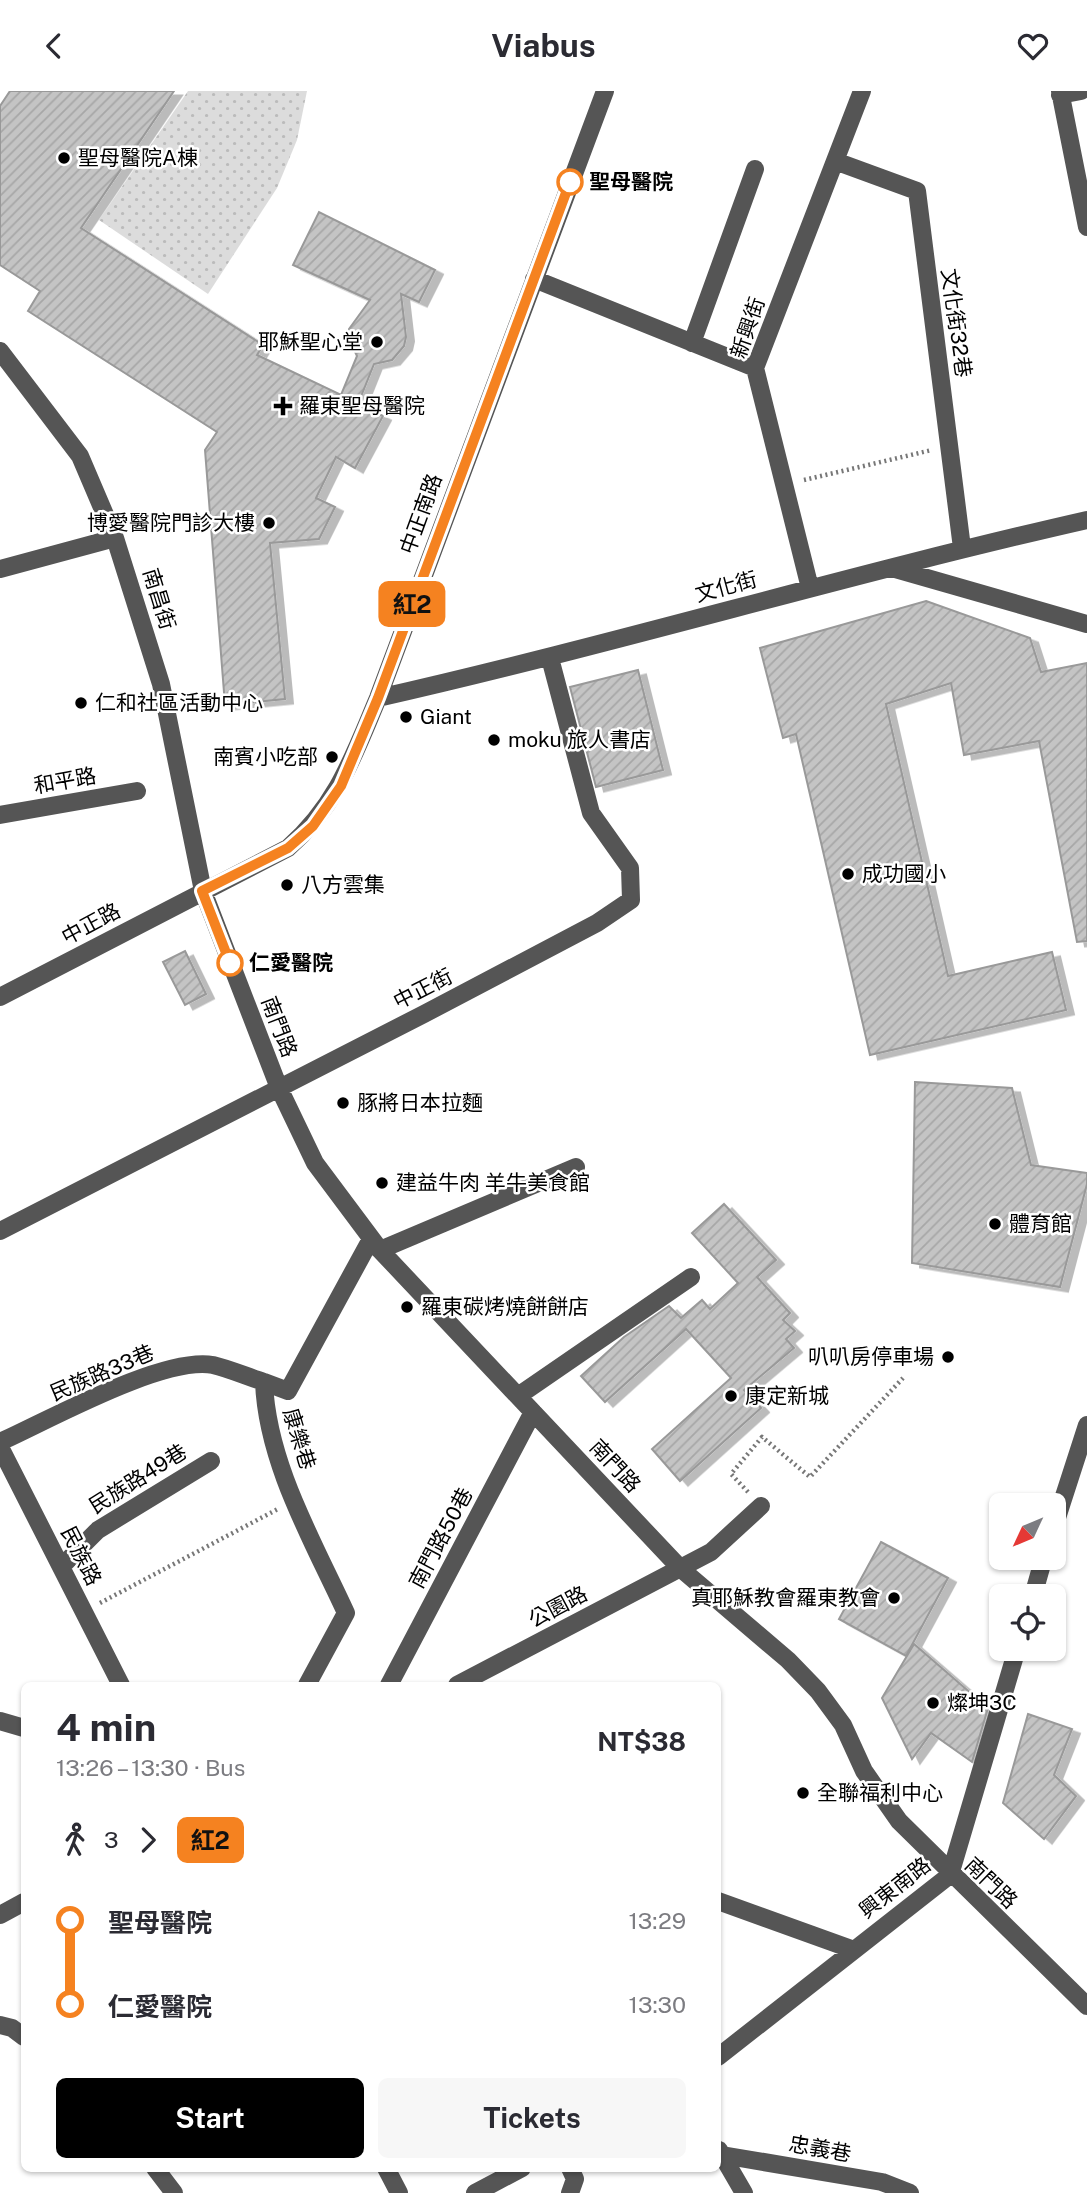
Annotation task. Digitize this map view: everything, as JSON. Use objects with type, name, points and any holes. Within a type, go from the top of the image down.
[{"type":"street","name":"中正南路","points":[[202,891],[288,848],[313,826],[341,786],[378,698],[605,91]]},
{"type":"street","name":"新興街","points":[[810,588],[755,368],[862,91]]},
{"type":"street","points":[[1081,91],[1060,93],[1087,227]]},
{"type":"street","name":"文化街32巷","points":[[835,161],[918,191],[962,548]]},
{"type":"street","points":[[692,343],[755,169]]},
{"type":"street","points":[[534,279],[755,368]]},
{"type":"street","name":"南昌街","points":[[0,351],[80,456],[115,538],[161,684],[202,891]]},
{"type":"street","name":"文化街","points":[[378,698],[550,658],[962,548],[1087,520]]},
{"type":"street","points":[[0,569],[115,538]]},
{"type":"street","points":[[892,568],[1087,624]]},
{"type":"street","name":"中正街","points":[[0,1231],[597,923],[631,900],[630,867],[591,813],[550,658]]},
{"type":"street","name":"和平路","points":[[0,815],[137,791]]},
{"type":"street","name":"中正路","points":[[0,997],[202,891]]},
{"type":"street","name":"南門路","points":[[202,891],[279,1088],[315,1163],[375,1244],[680,1568],[789,1660],[818,1691],[843,1725],[864,1771],[899,1821],[950,1875],[1084,1994]]},
{"type":"street","points":[[375,1244],[576,1167]]},
{"type":"street","name":"康樂巷","points":[[309,1682],[346,1613],[294,1501],[266,1416],[264,1382],[288,1391],[375,1244]]},
{"type":"street","points":[[519,1396],[691,1277]]},
{"type":"street","name":"民族路33巷","points":[[0,1442],[151,1375],[185,1366],[211,1365],[264,1382]]},
{"type":"street","name":"南門路50巷","points":[[391,1682],[533,1412]]},
{"type":"street","points":[[1065,1493],[1087,1425]]},
{"type":"street","name":"民族路","points":[[0,1447],[119,1682]]},
{"type":"street","name":"民族路49巷","points":[[61,1567],[98,1530],[211,1461]]},
{"type":"street","name":"公園路","points":[[470,1682],[711,1552],[761,1506]]},
{"type":"street","name":"興東南路","points":[[721,2055],[950,1875],[1013,1661]]},
{"type":"street","points":[[0,1721],[21,1727]]},
{"type":"street","points":[[721,1902],[854,1950]]},
{"type":"street","points":[[0,1915],[21,1904]]},
{"type":"street","points":[[0,2025],[12,2028],[21,2035]]},
{"type":"street","name":"忠義巷","points":[[721,2151],[883,2182],[910,2193]]},
{"type":"street","points":[[721,2153],[744,2193]]},
{"type":"street","points":[[158,2172],[174,2193]]},
{"type":"street","points":[[388,2172],[400,2193]]},
{"type":"street","points":[[475,2193],[502,2185],[517,2172]]},
{"type":"street","points":[[570,2193],[575,2179],[571,2172]]},
{"type":"path","points":[[785,485],[950,446]]},
{"type":"path","points":[[761,1506],[731,1474],[762,1437],[810,1478],[903,1378]]},
{"type":"path","points":[[83,1611],[294,1501]]},
{"type":"shaded area","points":[[188,91],[307,91],[297,140],[277,188],[208,294],[99,220]]},
{"type":"building","points":[[10,91],[174,91],[81,228],[263,345],[257,355],[341,395],[357,356],[349,339],[349,329],[370,300],[293,265],[319,212],[435,270],[419,302],[401,294],[406,337],[404,346],[392,360],[374,364],[358,404],[383,416],[355,468],[336,457],[316,498],[335,507],[319,539],[270,543],[285,699],[225,705],[205,450],[217,432],[28,311],[40,291],[0,265],[0,106]]},
{"type":"building","points":[[926,601],[1030,638],[1041,672],[1087,663],[1087,941],[1077,942],[1039,741],[964,755],[951,683],[886,704],[948,976],[1052,952],[1066,1010],[870,1055],[796,734],[783,738],[760,648]]},
{"type":"building","points":[[638,670],[663,770],[596,787],[570,687]]},
{"type":"building","points":[[185,951],[206,994],[185,1005],[163,962]]},
{"type":"building","name":"體育館","points":[[915,1082],[1012,1088],[1031,1165],[1087,1173],[1087,1184],[1060,1287],[912,1263]]},
{"type":"building","points":[[724,1204],[776,1260],[757,1277],[790,1313],[783,1320],[795,1331],[786,1339],[794,1348],[744,1390],[761,1408],[680,1481],[652,1449],[731,1378],[686,1329],[605,1402],[581,1376],[624,1337],[669,1306],[681,1318],[702,1300],[710,1309],[738,1283],[692,1233]]},
{"type":"building","name":"真耶穌教會羅東教會","points":[[881,1542],[948,1578],[906,1656],[839,1619]]},
{"type":"building","name":"燦坤3C","points":[[914,1644],[988,1708],[972,1762],[931,1733],[912,1759],[882,1698]]},
{"type":"building","points":[[1028,1714],[1072,1729],[1054,1775],[1076,1796],[1044,1839],[1003,1803]]},
{"type":"bus line","name":"紅2","points":[[230,963],[202,891],[288,848],[313,826],[341,786],[378,698],[570,182]]},
{"type":"place","name":"聖母醫院A棟","points":[[64,158]]},
{"type":"place","name":"聖母醫院","points":[[570,182]]},
{"type":"place","name":"耶穌聖心堂","points":[[377,342]]},
{"type":"place","name":"羅東聖母醫院","points":[[283,406]]},
{"type":"place","name":"博愛醫院門診大樓","points":[[269,523]]},
{"type":"place","name":"仁和社區活動中心","points":[[81,703]]},
{"type":"place","name":"Giant","points":[[406,717]]},
{"type":"place","name":"moku 旅人書店","points":[[494,740]]},
{"type":"place","name":"南賓小吃部","points":[[332,757]]},
{"type":"place","name":"成功國小","points":[[848,874]]},
{"type":"place","name":"八方雲集","points":[[287,885]]},
{"type":"place","name":"仁愛醫院","points":[[230,963]]},
{"type":"place","name":"豚將日本拉麵","points":[[343,1103]]},
{"type":"place","name":"建益牛肉 羊牛美食館","points":[[382,1183]]},
{"type":"place","name":"體育館","points":[[995,1224]]},
{"type":"place","name":"羅東碳烤燒餅餅店","points":[[407,1307]]},
{"type":"place","name":"叭叭房停車場","points":[[948,1357]]},
{"type":"place","name":"康定新城","points":[[731,1396]]},
{"type":"place","name":"真耶穌教會羅東教會","points":[[894,1598]]},
{"type":"place","name":"燦坤3C","points":[[933,1703]]},
{"type":"place","name":"全聯福利中心","points":[[803,1793]]}]
